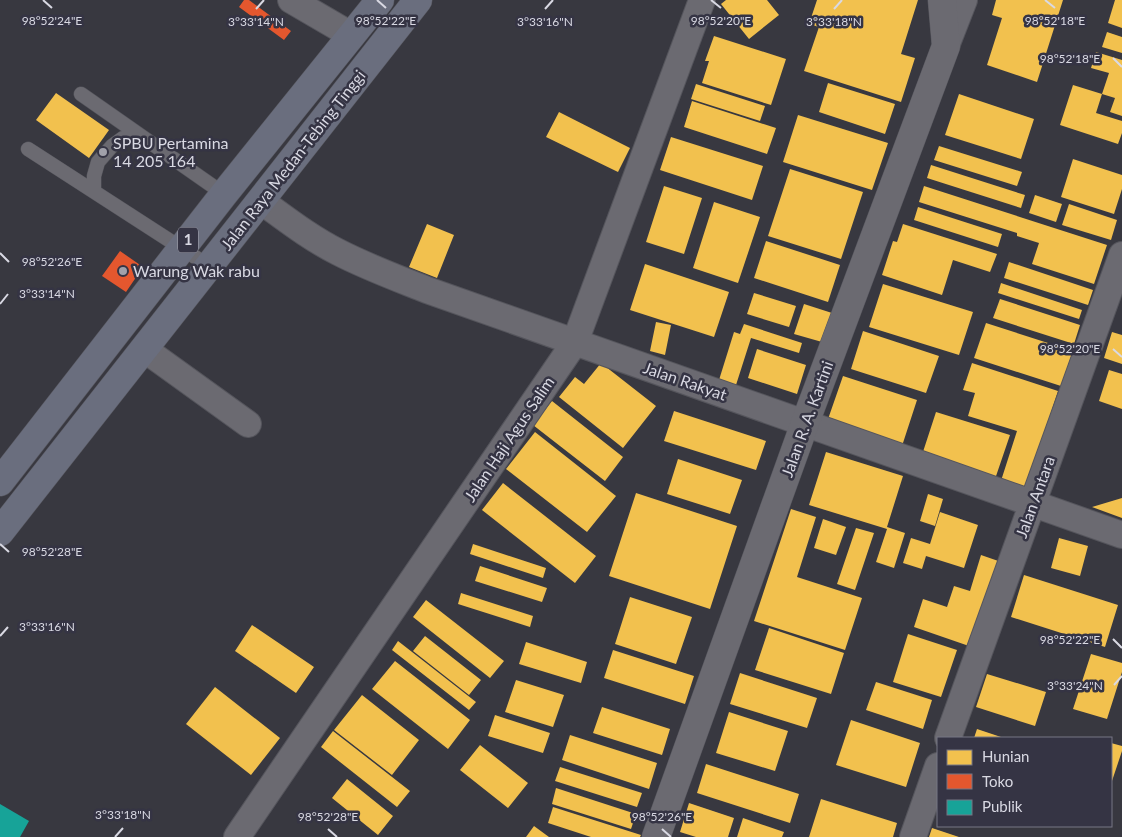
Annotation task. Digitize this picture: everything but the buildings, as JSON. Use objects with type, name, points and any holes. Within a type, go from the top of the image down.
[{"type":"highway","name":"Jalan Raya Medan-Tebing Tinggi","points":[[0,482],[224,194],[380,0]]},
{"type":"highway","name":"Jalan Raya Medan-Tebing Tinggi","points":[[0,532],[418,0]]},
{"type":"street","points":[[291,0],[351,35]]},
{"type":"street","name":"Jalan Haji Agus Salim","points":[[237,837],[575,342],[702,0]]},
{"type":"street","name":"Jalan R. A. Kartini","points":[[656,837],[805,423],[946,46],[942,0]]},
{"type":"street","points":[[946,46],[964,0]]},
{"type":"street","name":"Jalan Rakyat","points":[[261,201],[311,236],[338,252],[427,290],[1122,535]]},
{"type":"street","name":"Jalan Antara","points":[[948,737],[1122,255]]},
{"type":"street","points":[[144,349],[248,424]]},
{"type":"street","points":[[913,837],[937,769]]},
{"type":"lane","points":[[81,94],[224,194]]},
{"type":"lane","points":[[94,191],[94,176],[98,162],[112,146],[123,138],[138,134]]},
{"type":"lane","points":[[28,149],[210,266]]},
{"type":"place","name":"SPBU Pertamina 14 205 164","points":[[103,152]]},
{"type":"place","name":"Warung Wak rabu","points":[[123,271]]}]
